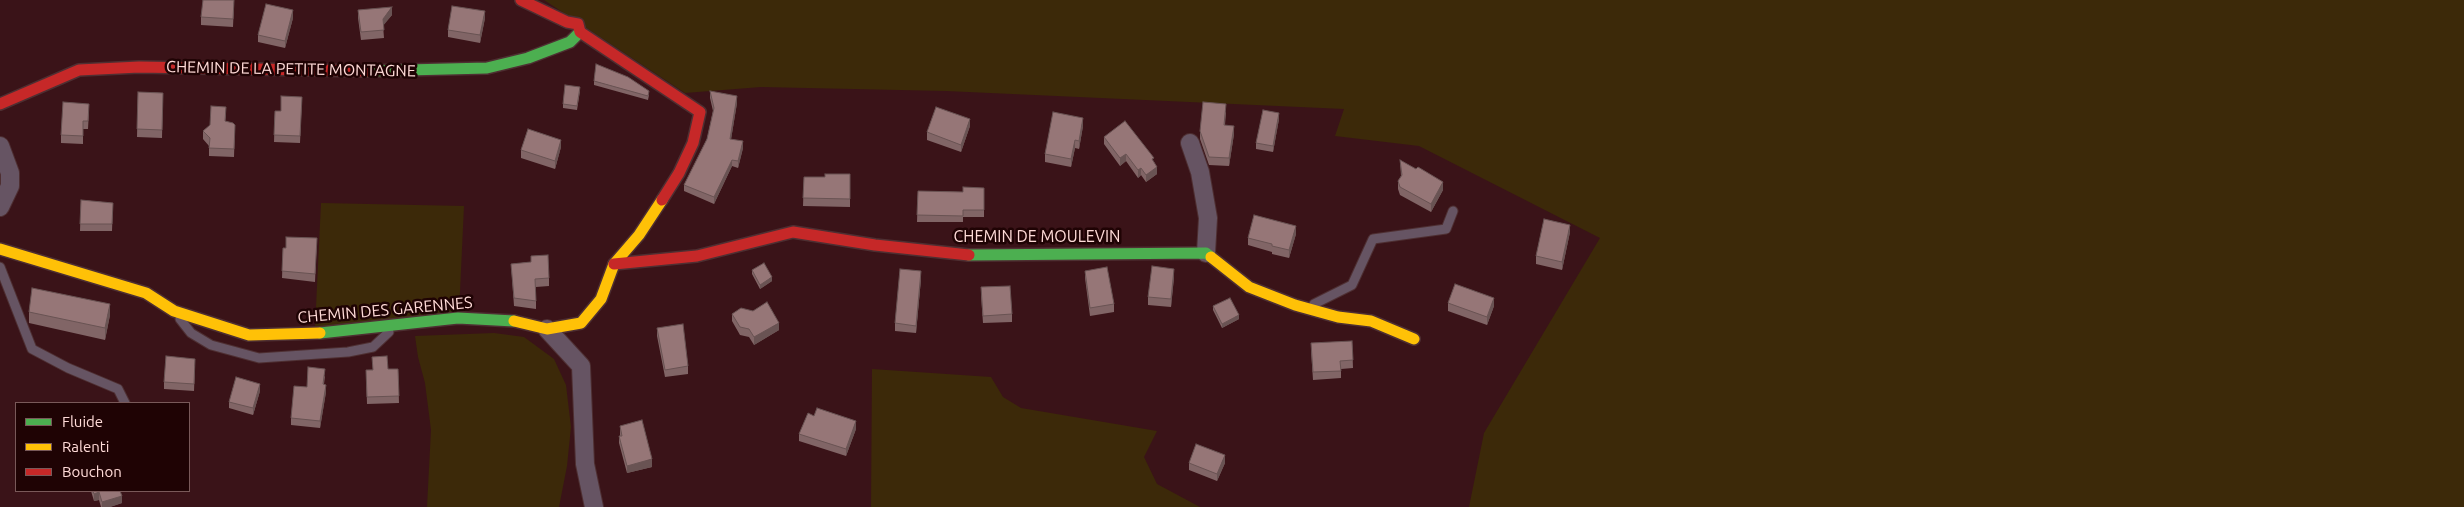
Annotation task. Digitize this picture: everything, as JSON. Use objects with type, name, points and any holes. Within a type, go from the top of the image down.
[{"type":"street","points":[[521,0],[567,22],[578,24],[580,32],[700,112],[693,143],[679,173],[639,235],[614,264],[601,299],[581,323],[547,328]]},
{"type":"street","name":"CHEMIN DE LA PETITE MONTAGNE","points":[[0,104],[41,84],[79,70],[139,67],[379,71],[488,68],[528,58],[570,42],[580,32]]},
{"type":"street","points":[[1190,143],[1200,172],[1208,218],[1206,253],[1249,287],[1338,317],[1371,321],[1414,339]]},
{"type":"street","points":[[0,146],[10,173],[10,186],[0,207]]},
{"type":"street","name":"CHEMIN DE MOULEVIN","points":[[614,264],[697,256],[793,232],[875,245],[970,255],[1206,253]]},
{"type":"street","name":"CHEMIN DES GARENNES","points":[[0,249],[146,293],[174,311],[249,335],[333,333],[458,318],[507,319],[547,328]]},
{"type":"street","points":[[547,328],[581,366],[585,464],[594,507]]},
{"type":"lane","points":[[1307,308],[1352,285],[1373,239],[1446,229],[1453,211]]},
{"type":"lane","points":[[0,268],[32,349],[68,368],[118,389],[124,402]]},
{"type":"lane","points":[[174,311],[191,333],[211,345],[259,358],[307,356],[373,347],[396,326]]},
{"type":"shaded area","points":[[544,0],[2464,0],[2464,507],[1469,507],[1484,433],[1600,238],[1419,146],[1335,136],[1344,109],[946,91],[761,87],[685,93]]},
{"type":"shaded area","points":[[321,203],[464,206],[459,313],[315,328]]},
{"type":"shaded area","points":[[494,333],[524,337],[554,359],[566,385],[571,427],[567,466],[559,507],[427,507],[431,430],[425,383],[415,336]]},
{"type":"shaded area","points":[[872,369],[991,377],[1003,397],[1021,408],[1157,431],[1144,457],[1157,484],[1200,507],[871,507]]},
{"type":"building","points":[[203,0],[234,0],[233,19],[201,17]]},
{"type":"building","points":[[266,4],[293,10],[285,41],[258,35]]},
{"type":"building","points":[[452,6],[485,11],[480,35],[448,30]]},
{"type":"building","points":[[392,7],[383,19],[384,30],[361,32],[358,10]]},
{"type":"building","points":[[596,64],[628,77],[649,91],[648,96],[594,81]]},
{"type":"building","points":[[565,85],[580,87],[577,106],[563,104]]},
{"type":"building","points":[[710,91],[737,96],[730,139],[743,141],[738,161],[732,160],[714,197],[684,185],[707,139],[714,108]]},
{"type":"building","points":[[138,92],[163,93],[162,130],[137,129]]},
{"type":"building","points":[[281,96],[302,97],[300,136],[274,135],[275,111],[281,111]]},
{"type":"building","points":[[63,102],[89,104],[88,121],[83,121],[83,136],[61,135]]},
{"type":"building","points":[[1203,102],[1226,104],[1224,125],[1234,126],[1229,158],[1209,157],[1200,131]]},
{"type":"building","points":[[211,106],[226,107],[225,121],[235,125],[234,149],[209,148],[210,138],[203,131],[210,125]]},
{"type":"building","points":[[936,107],[970,119],[961,145],[927,132]]},
{"type":"building","points":[[1263,110],[1279,113],[1273,146],[1256,143]]},
{"type":"building","points":[[1053,112],[1083,118],[1079,141],[1075,140],[1071,159],[1045,154]]},
{"type":"building","points":[[1125,121],[1154,158],[1152,159],[1157,167],[1146,175],[1141,168],[1138,170],[1126,154],[1120,158],[1104,137]]},
{"type":"building","points":[[528,129],[561,140],[555,161],[521,150]]},
{"type":"building","points":[[1400,160],[1416,169],[1418,167],[1443,182],[1431,204],[1400,187],[1398,181],[1402,175]]},
{"type":"building","points":[[825,174],[850,174],[850,199],[803,198],[804,177],[825,177]]},
{"type":"building","points":[[963,187],[984,188],[984,210],[963,210],[963,216],[917,215],[918,191],[963,192]]},
{"type":"building","points":[[81,200],[113,203],[112,224],[80,224]]},
{"type":"building","points":[[1254,215],[1296,226],[1289,250],[1248,238]]},
{"type":"building","points":[[1544,219],[1570,225],[1562,262],[1536,256]]},
{"type":"building","points":[[286,237],[317,238],[315,274],[282,271],[283,248],[286,248]]},
{"type":"building","points":[[548,255],[549,278],[535,279],[536,301],[514,298],[511,264],[531,262],[531,256]]},
{"type":"building","points":[[764,263],[772,277],[760,285],[752,270]]},
{"type":"building","points":[[1152,266],[1174,269],[1171,299],[1148,297]]},
{"type":"building","points":[[1107,267],[1114,304],[1090,308],[1085,271]]},
{"type":"building","points":[[900,269],[921,271],[916,326],[895,323]]},
{"type":"building","points":[[1455,284],[1494,298],[1487,317],[1448,303]]},
{"type":"building","points":[[1010,286],[1012,314],[983,316],[981,287]]},
{"type":"building","points":[[32,288],[110,304],[105,328],[29,312]]},
{"type":"building","points":[[1230,298],[1239,315],[1222,324],[1213,306]]},
{"type":"building","points":[[767,302],[779,323],[754,337],[749,329],[740,327],[732,314],[741,308],[753,311]]},
{"type":"building","points":[[683,324],[688,366],[665,370],[657,328]]},
{"type":"building","points":[[1352,341],[1353,360],[1340,361],[1341,371],[1313,372],[1311,343]]},
{"type":"building","points":[[166,356],[195,359],[194,384],[164,382]]},
{"type":"building","points":[[387,356],[388,369],[398,369],[399,396],[367,397],[366,370],[373,370],[372,357]]},
{"type":"building","points":[[308,367],[325,369],[323,384],[326,385],[320,421],[291,418],[294,386],[307,387]]},
{"type":"building","points":[[236,377],[260,384],[253,408],[229,402]]},
{"type":"building","points":[[817,408],[856,421],[846,449],[799,434],[808,413],[814,416]]},
{"type":"building","points":[[642,420],[652,459],[627,466],[619,436],[622,436],[620,426]]},
{"type":"building","points":[[1196,444],[1225,455],[1217,474],[1189,463]]},
{"type":"building","points":[[99,492],[120,492],[122,496],[102,502]]},
{"type":"traffic: fast","points":[[367,71],[487,68],[528,58],[570,42],[580,32]]},
{"type":"traffic: fast","points":[[969,255],[1206,253],[1211,257]]},
{"type":"traffic: fast","points":[[320,333],[458,318],[514,321]]},
{"type":"traffic: slow","points":[[514,321],[547,329],[581,323],[601,299],[614,264],[639,235],[662,200]]},
{"type":"traffic: slow","points":[[0,249],[146,293],[174,311],[249,335],[320,333]]},
{"type":"traffic: slow","points":[[1211,257],[1249,287],[1295,305],[1338,317],[1371,321],[1414,339]]},
{"type":"traffic: jam","points":[[521,0],[567,22],[578,24],[580,32],[700,112],[693,143],[679,173],[662,200]]},
{"type":"traffic: jam","points":[[0,104],[79,70],[139,67],[367,71]]},
{"type":"traffic: jam","points":[[614,264],[697,256],[793,232],[875,245],[969,255]]}]
